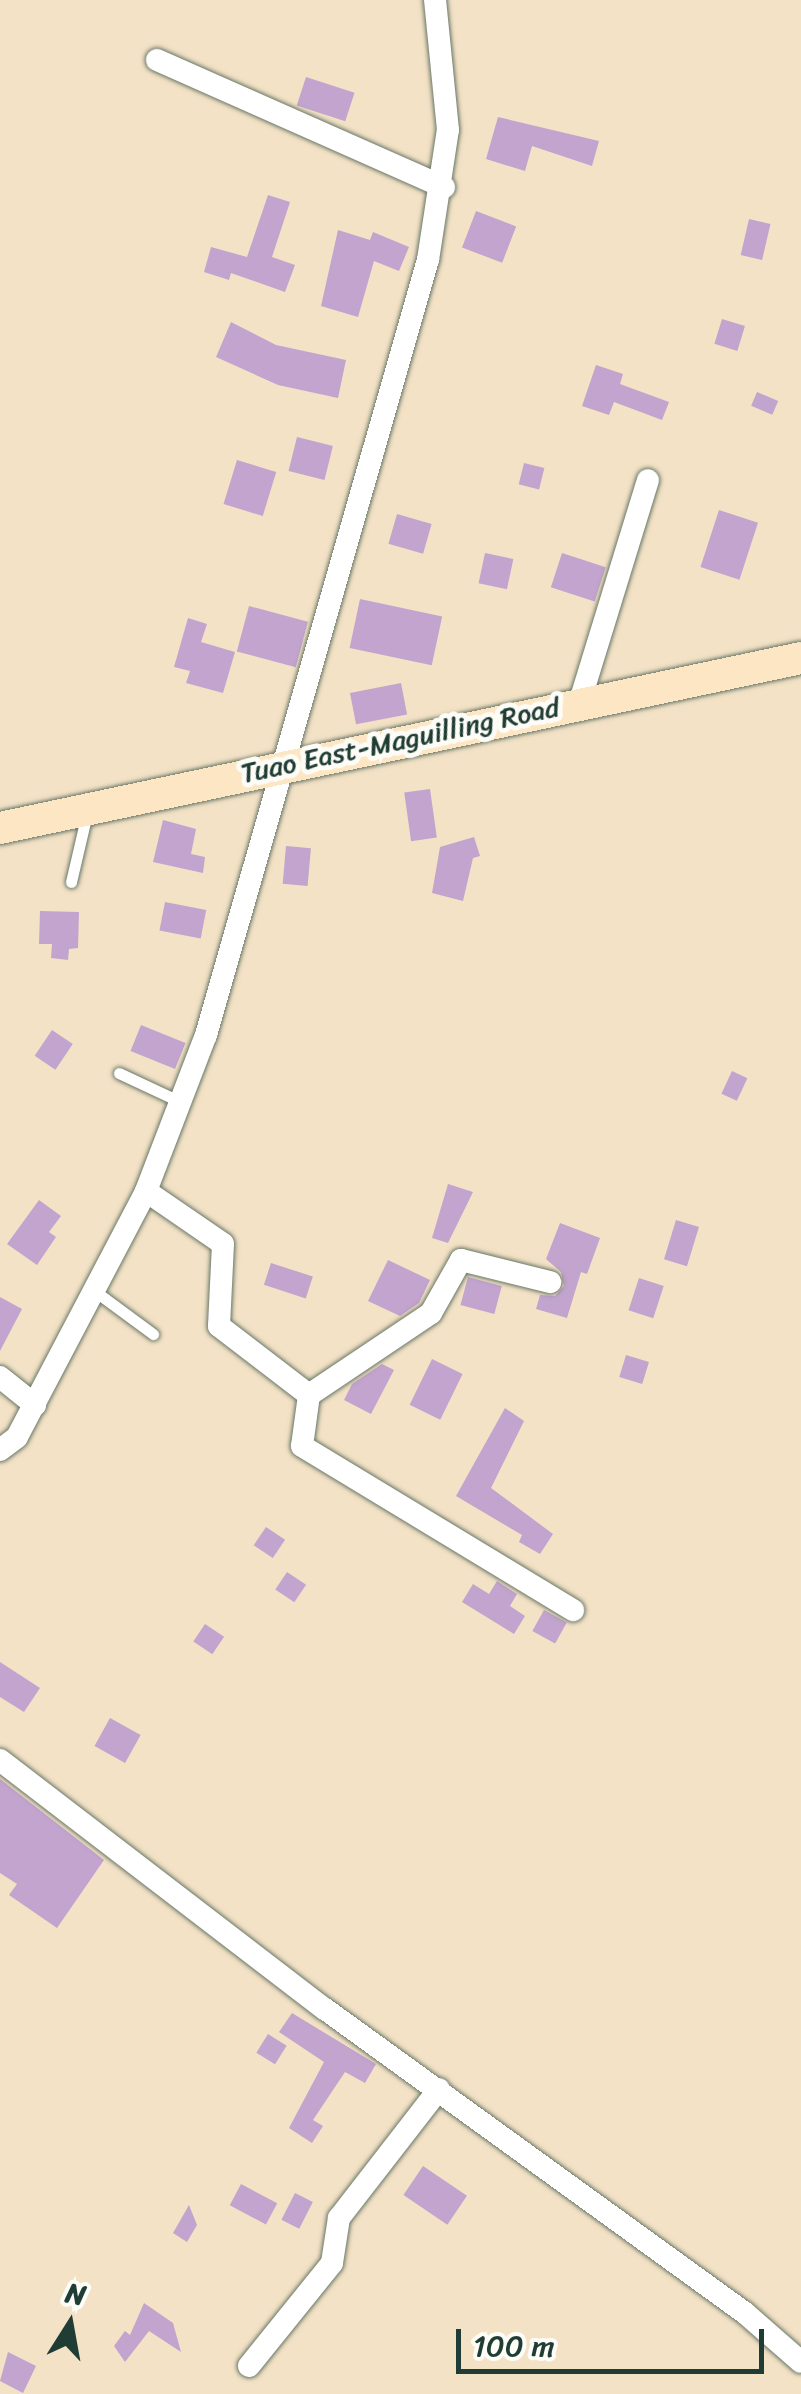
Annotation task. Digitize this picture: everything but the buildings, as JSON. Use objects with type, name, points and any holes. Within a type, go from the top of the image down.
[{"type":"main road","name":"Tuao East-Maguilling Road","points":[[0,828],[580,701],[801,658]]},
{"type":"street","points":[[0,1450],[17,1437],[35,1405],[146,1192],[182,1102],[428,260],[444,188],[446,81],[435,0]]},
{"type":"street","points":[[157,60],[444,188]]},
{"type":"street","points":[[580,701],[648,480]]},
{"type":"street","points":[[146,1192],[223,1244],[226,1269],[217,1316],[225,1335],[309,1395]]},
{"type":"street","points":[[550,1282],[461,1260],[431,1313],[309,1395],[302,1446],[572,1610]]},
{"type":"street","points":[[0,1377],[35,1405]]},
{"type":"street","points":[[0,1760],[744,2312],[801,2362]]},
{"type":"street","points":[[249,2366],[332,2264],[339,2218],[439,2089]]},
{"type":"lane","points":[[71,882],[89,808]]},
{"type":"lane","points":[[119,1072],[182,1102]]},
{"type":"lane","points":[[92,1290],[152,1334]]}]
